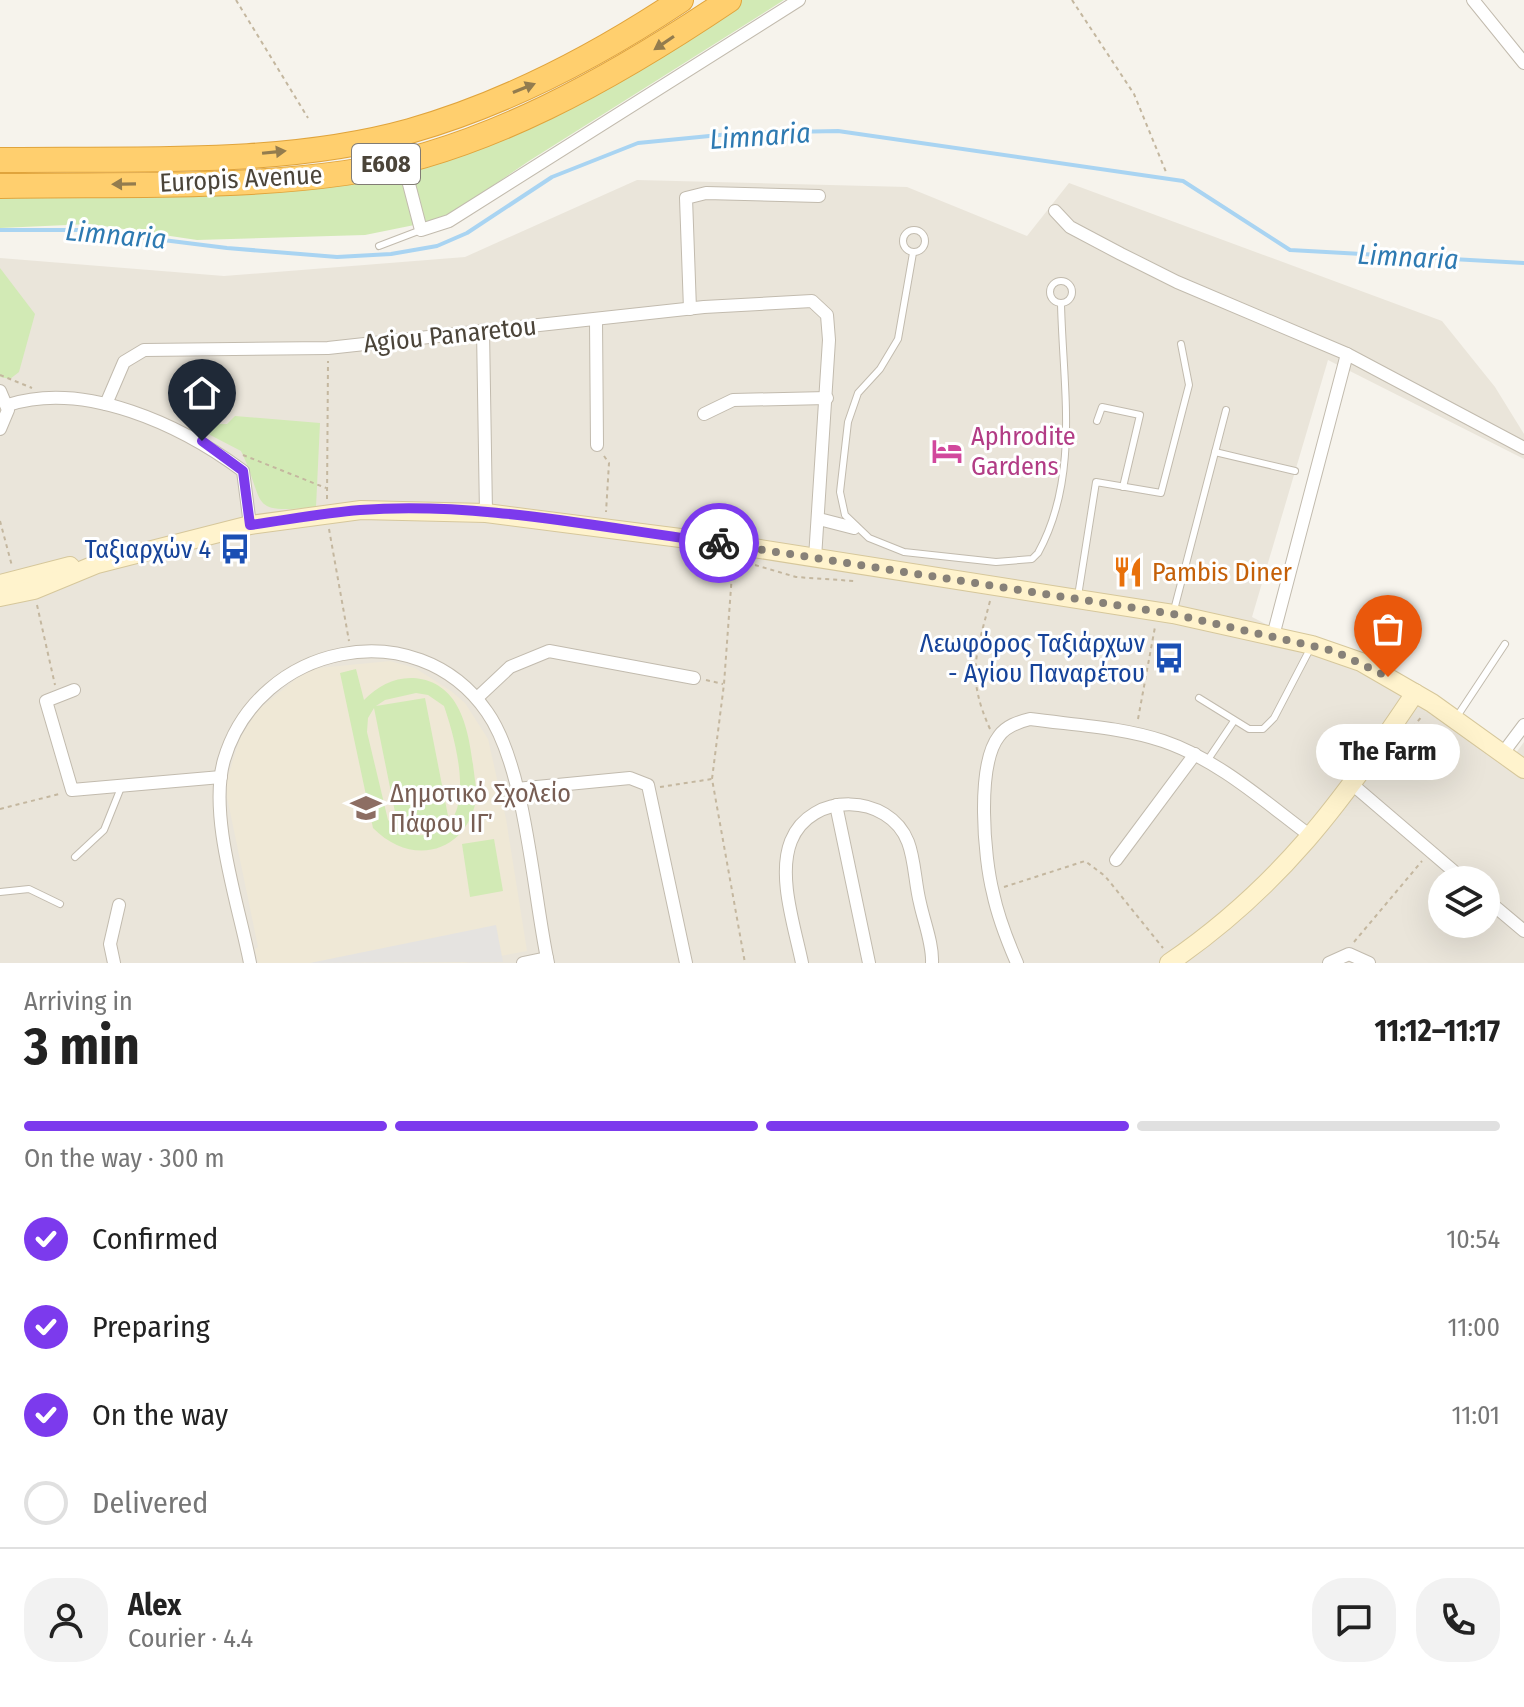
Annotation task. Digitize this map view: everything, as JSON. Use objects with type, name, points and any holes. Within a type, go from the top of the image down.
[{"type":"highway","name":"Europis Avenue","points":[[0,160],[219,157],[319,147],[409,131],[554,76],[653,13],[681,0]]},
{"type":"highway","name":"Europis Avenue","points":[[0,186],[263,182],[347,173],[403,161],[479,134],[592,87],[729,0]]},
{"type":"main road","points":[[0,597],[34,590],[97,564],[250,525],[361,510],[486,513],[815,558],[1078,599],[1166,620],[1312,645],[1361,662],[1411,699],[1456,718],[1524,769]]},
{"type":"main road","points":[[0,584],[78,564],[97,564]]},
{"type":"main road","points":[[1171,962],[1252,897],[1312,837],[1353,785],[1411,699]]},
{"type":"street","points":[[403,161],[421,230],[449,221],[799,0]]},
{"type":"street","points":[[1473,0],[1524,63]]},
{"type":"street","points":[[690,309],[686,198],[706,193],[819,196]]},
{"type":"street","points":[[1055,211],[1070,227],[1177,282],[1347,354],[1524,448]]},
{"type":"street","name":"Agiou Panaretou","points":[[106,404],[124,362],[144,350],[328,348],[773,301],[812,301],[827,315],[827,398]]},
{"type":"street","points":[[596,320],[597,445]]},
{"type":"street","points":[[483,330],[486,513]]},
{"type":"street","points":[[1273,636],[1347,354]]},
{"type":"street","points":[[0,391],[8,405],[6,419],[0,429]]},
{"type":"street","points":[[8,405],[40,396],[106,404],[202,441],[243,471],[250,525]]},
{"type":"street","points":[[704,414],[733,400],[827,398],[815,558]]},
{"type":"street","points":[[819,519],[854,528]]},
{"type":"street","points":[[477,698],[510,667],[549,651],[694,678]]},
{"type":"street","points":[[250,963],[223,831],[221,777],[231,743],[253,706],[287,675],[316,660],[352,652],[391,653],[445,672],[477,698],[506,745],[547,961],[523,963]]},
{"type":"street","points":[[74,690],[46,701],[72,790],[221,777]]},
{"type":"street","points":[[1017,963],[992,891],[985,831],[987,770],[995,741],[1015,723],[1030,719],[1135,734],[1195,754],[1312,837]]},
{"type":"street","points":[[1503,753],[1524,725]]},
{"type":"street","points":[[1116,860],[1195,754]]},
{"type":"street","points":[[516,789],[630,778],[651,789],[686,963]]},
{"type":"street","points":[[1353,785],[1448,866]]},
{"type":"street","points":[[802,963],[789,890],[787,866],[791,841],[802,824],[820,809],[850,802],[891,817],[908,842],[932,963]]},
{"type":"street","points":[[836,805],[869,963]]},
{"type":"street","points":[[114,963],[110,944],[119,905]]},
{"type":"street","points":[[1500,911],[1524,931]]},
{"type":"street","points":[[1329,963],[1349,954],[1369,963]]},
{"type":"lane","points":[[379,246],[421,230]]},
{"type":"lane","points":[[913,253],[898,339],[880,369],[858,393],[843,443],[841,506],[854,528],[882,544],[932,556],[996,562],[1032,559],[1038,553],[1062,495],[1066,462],[1061,304]]},
{"type":"lane","points":[[1078,599],[1096,482],[1161,493],[1189,385],[1181,344]]},
{"type":"lane","points":[[1097,421],[1102,407],[1140,415],[1123,487]]},
{"type":"lane","points":[[1166,620],[1226,410]]},
{"type":"lane","points":[[1215,452],[1295,471]]},
{"type":"lane","points":[[1456,718],[1505,644]]},
{"type":"lane","points":[[1199,698],[1234,721],[1256,730],[1270,724],[1312,645]]},
{"type":"lane","points":[[1207,761],[1234,721]]},
{"type":"lane","points":[[75,857],[104,830],[123,784]]},
{"type":"lane","points":[[0,892],[29,889],[60,904]]},
{"type":"path","points":[[236,0],[308,118]]},
{"type":"path","points":[[1072,0],[1134,94],[1166,172]]},
{"type":"path","points":[[0,375],[27,384],[40,396]]},
{"type":"path","points":[[597,445],[609,463],[605,528]]},
{"type":"path","points":[[231,450],[327,489]]},
{"type":"path","points":[[745,963],[712,779],[724,684],[733,560],[796,577],[855,581]]},
{"type":"path","points":[[990,600],[974,673],[976,698],[995,741]]},
{"type":"path","points":[[1135,734],[1155,626],[1166,620]]},
{"type":"path","points":[[694,678],[724,684]]},
{"type":"path","points":[[1411,699],[1424,714],[1431,713]]},
{"type":"path","points":[[651,789],[712,779]]},
{"type":"path","points":[[0,809],[72,790]]},
{"type":"path","points":[[1349,954],[1358,936],[1431,851]]},
{"type":"path","points":[[992,891],[1085,861],[1105,876],[1171,962]]},
{"type":"shaded area","points":[[637,180],[907,187],[1027,236],[1069,183],[1442,321],[1495,387],[1524,434],[1524,459],[1328,360],[1252,617],[1434,711],[1510,761],[1524,742],[1524,963],[0,963],[0,258],[224,276],[465,257]]},
{"type":"shaded area","name":"Δημοτικό Σχολείο Πάφου ΙΓ΄","points":[[390,661],[415,668],[451,691],[465,703],[488,739],[506,819],[527,951],[464,963],[258,963],[255,949],[258,947],[227,797],[227,780],[240,738],[258,710],[308,669]]},
{"type":"shaded area","points":[[496,925],[503,962],[310,963]]},
{"type":"green space","points":[[733,0],[784,0],[529,161],[444,219],[365,235],[197,240],[90,224],[0,228],[0,195],[429,156]]},
{"type":"green space","points":[[0,268],[35,314],[19,372],[10,379],[0,377]]},
{"type":"green space","points":[[235,416],[320,423],[316,507],[268,507],[258,494],[241,451],[189,424],[227,424]]},
{"type":"green space","points":[[356,669],[364,700],[387,683],[414,678],[433,683],[447,692],[457,706],[469,740],[477,794],[472,814],[452,841],[422,851],[389,841],[373,828],[340,673]],"holes":[[[416,693],[428,695],[444,706],[460,776],[460,795],[448,825],[435,833],[421,835],[399,829],[449,821],[425,698],[376,706],[385,700]],[[374,708],[398,827],[397,828],[388,820],[367,732],[368,718]]]},
{"type":"green space","points":[[494,839],[503,891],[470,897],[462,844]]},
{"type":"waterway","name":"Limnaria","points":[[0,230],[83,230],[227,248],[337,257],[391,254],[437,246],[467,233],[552,177],[638,143],[740,133],[838,131],[1183,181],[1290,250],[1524,263]]},
{"type":"way so far","points":[[719,543],[1173,614],[1334,651],[1388,677]]},
{"type":"place","name":"Aphrodite Gardens","points":[[947,451]]},
{"type":"place","name":"Ταξιαρχών 4","points":[[235,549]]},
{"type":"place","name":"Pambis Diner","points":[[1128,572]]},
{"type":"place","name":"Λεωφόρος Ταξιάρχων - Αγίου Παναρέτου","points":[[1169,658]]},
{"type":"place","name":"The Farm","points":[[1388,677]]},
{"type":"place","name":"Δημοτικό Σχολείο Πάφου ΙΓ΄","points":[[366,808]]},
{"type":"route","points":[[202,441],[243,471],[250,525],[361,510],[419,509],[486,513],[719,543]]}]
